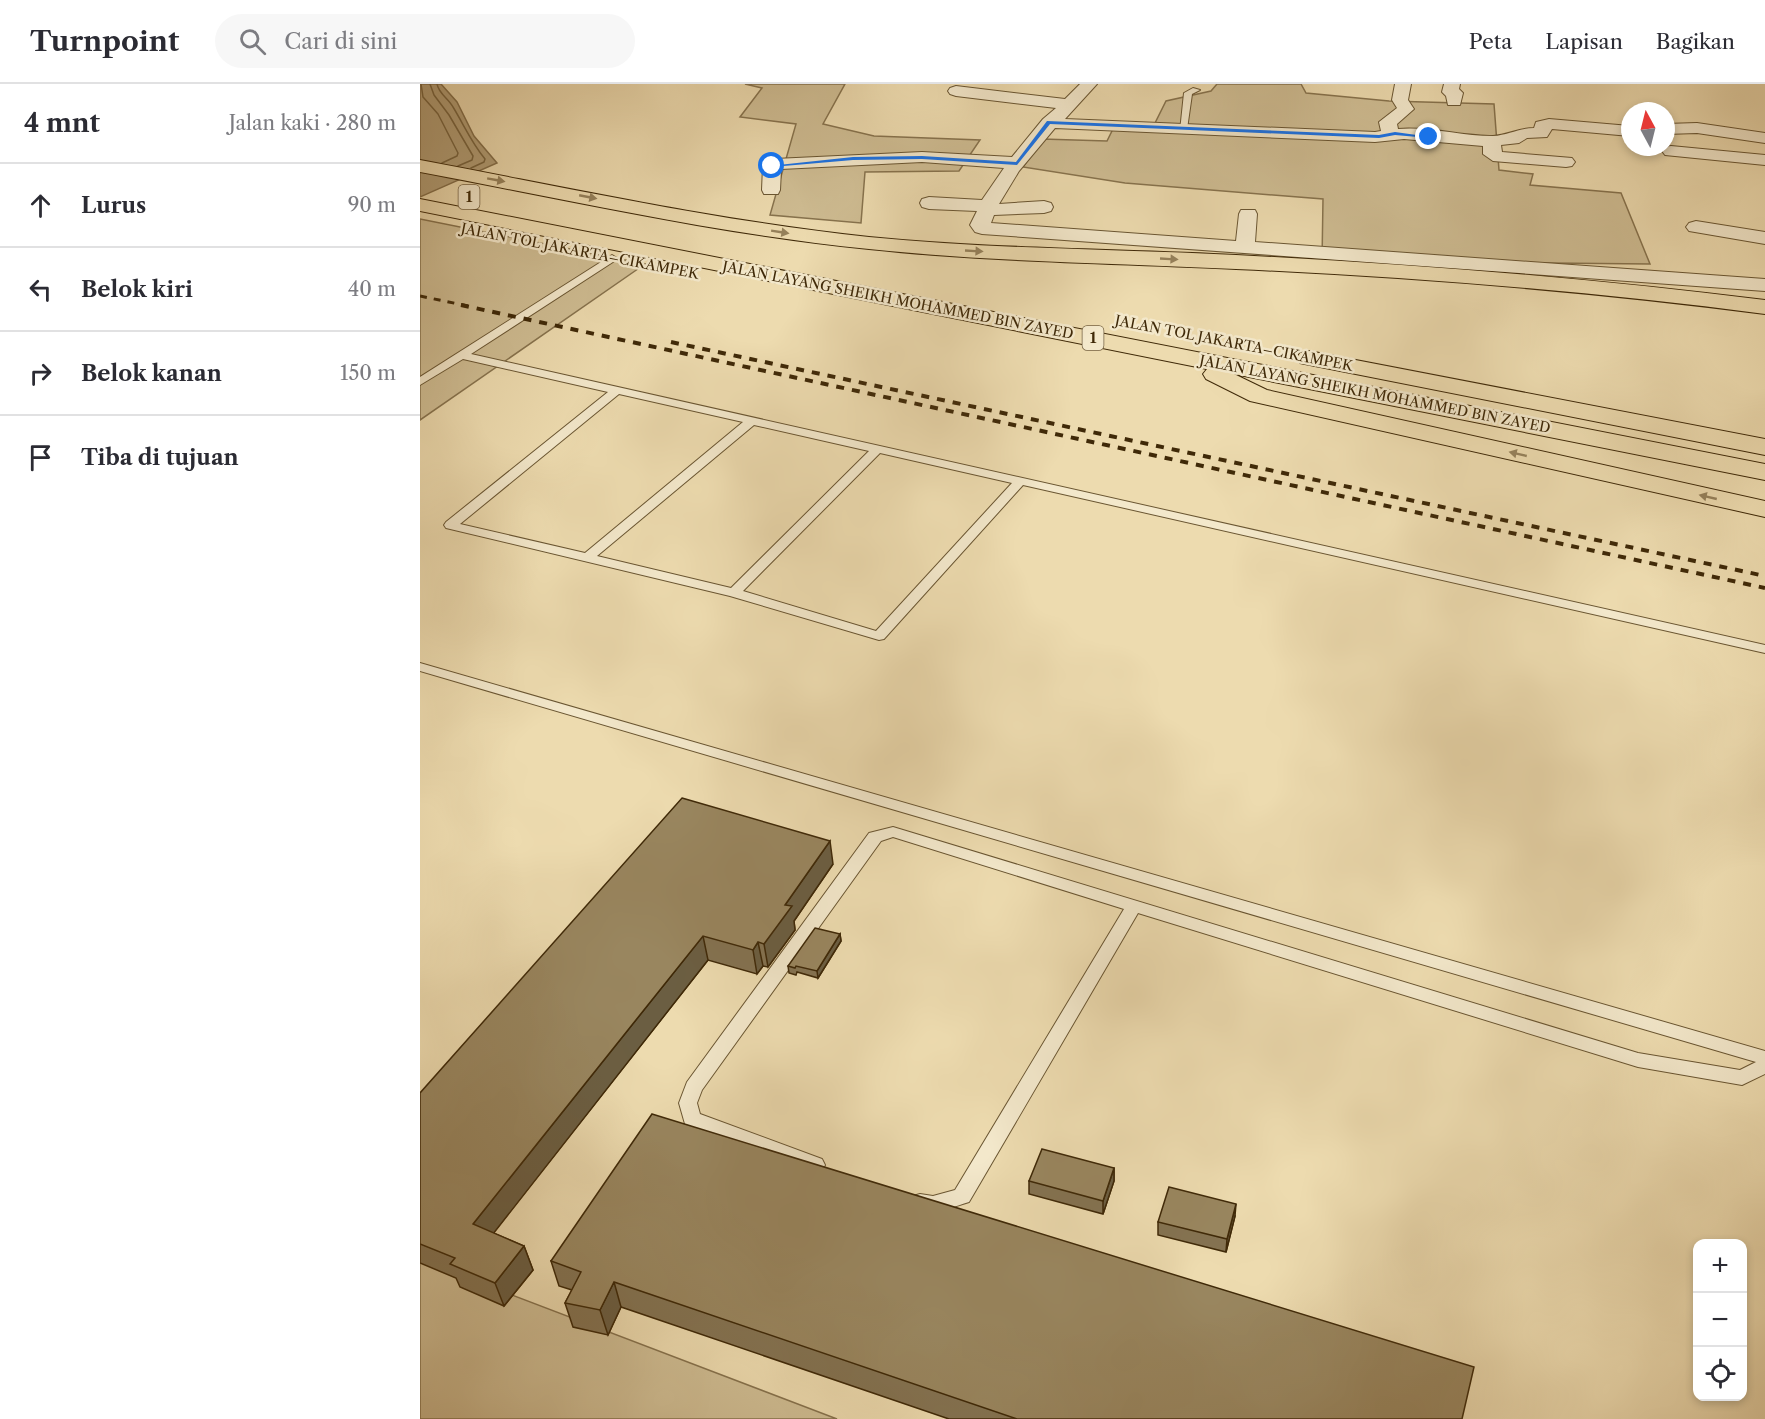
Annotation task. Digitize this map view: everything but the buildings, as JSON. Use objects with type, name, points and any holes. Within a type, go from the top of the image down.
[{"type":"highway","points":[[420,166],[720,222],[869,243],[952,250],[1237,262],[1523,280],[1765,307]]},
{"type":"highway","name":"JALAN TOL JAKARTA–CIKAMPEK","points":[[420,188],[1065,311]]},
{"type":"highway","name":"JALAN LAYANG SHEIKH MOHAMMED BIN ZAYED","points":[[420,196],[1765,454]]},
{"type":"highway","name":"JALAN LAYANG SHEIKH MOHAMMED BIN ZAYED","points":[[420,205],[1765,472]]},
{"type":"highway","name":"JALAN TOL JAKARTA–CIKAMPEK","points":[[420,219],[612,258],[1212,372],[1765,482]]},
{"type":"highway","name":"JALAN TOL JAKARTA–CIKAMPEK","points":[[1287,354],[1765,447]]},
{"type":"highway","points":[[1212,372],[1259,396],[1765,509]]},
{"type":"street","points":[[1089,84],[1049,123],[1017,163],[987,208],[980,225],[988,230],[1765,285]]},
{"type":"street","points":[[1382,84],[1420,89]]},
{"type":"street","points":[[1390,134],[1388,122],[1406,109],[1400,100],[1402,85]]},
{"type":"street","points":[[956,91],[1069,104]]},
{"type":"street","points":[[1049,123],[1379,137],[1390,134],[1492,141],[1513,139],[1524,133],[1541,133],[1544,131],[1542,126],[1549,124],[1621,130]]},
{"type":"street","points":[[1675,129],[1697,128],[1765,138]]},
{"type":"street","points":[[1492,141],[1494,156],[1566,162]]},
{"type":"street","points":[[1675,151],[1754,156]]},
{"type":"street","points":[[771,190],[772,166],[775,164],[853,159],[922,158],[1017,163]]},
{"type":"street","points":[[929,203],[987,208],[1044,207]]},
{"type":"street","points":[[1244,248],[1248,232],[1248,214]]},
{"type":"street","points":[[1696,226],[1737,235],[1765,238]]},
{"type":"lane","points":[[1183,129],[1188,93],[1197,90]]},
{"type":"lane","points":[[420,382],[612,258]]},
{"type":"lane","points":[[460,355],[1765,649]]},
{"type":"lane","points":[[616,391],[450,525],[734,593],[879,636],[1020,481]]},
{"type":"lane","points":[[588,557],[750,421]]},
{"type":"lane","points":[[734,593],[878,449]]},
{"type":"lane","points":[[420,667],[1765,1058]]},
{"type":"lane","points":[[831,1171],[692,1119],[688,1103],[694,1087],[874,837],[893,832],[1638,1060],[1742,1078],[1765,1066]]},
{"type":"lane","points":[[906,1199],[933,1204],[962,1196],[1134,906]]},
{"type":"shaded area","points":[[745,84],[845,84],[823,124],[874,136],[980,140],[959,171],[865,172],[861,223],[770,215],[796,124],[740,117],[762,88]]},
{"type":"shaded area","points":[[1217,84],[1301,84],[1306,93],[1389,101],[1494,104],[1499,170],[1533,174],[1530,185],[1621,193],[1650,264],[1322,261],[1323,199],[1125,183],[1023,167],[1042,139],[1107,141],[1115,125],[1155,123],[1166,101],[1211,91]]},
{"type":"shaded area","points":[[420,219],[645,264],[420,420]]},
{"type":"shaded area","points":[[420,1260],[837,1419],[420,1419]]},
{"type":"water","points":[[420,84],[441,84],[457,102],[474,136],[497,163],[420,197]]},
{"type":"railway","points":[[420,296],[468,306]]},
{"type":"railway","points":[[461,305],[1765,588]]},
{"type":"railway","points":[[671,342],[1765,576]]},
{"type":"route","points":[[772,166],[853,159],[922,158],[1017,163],[1049,123],[1379,137],[1386,134],[1404,134],[1429,137]]}]
